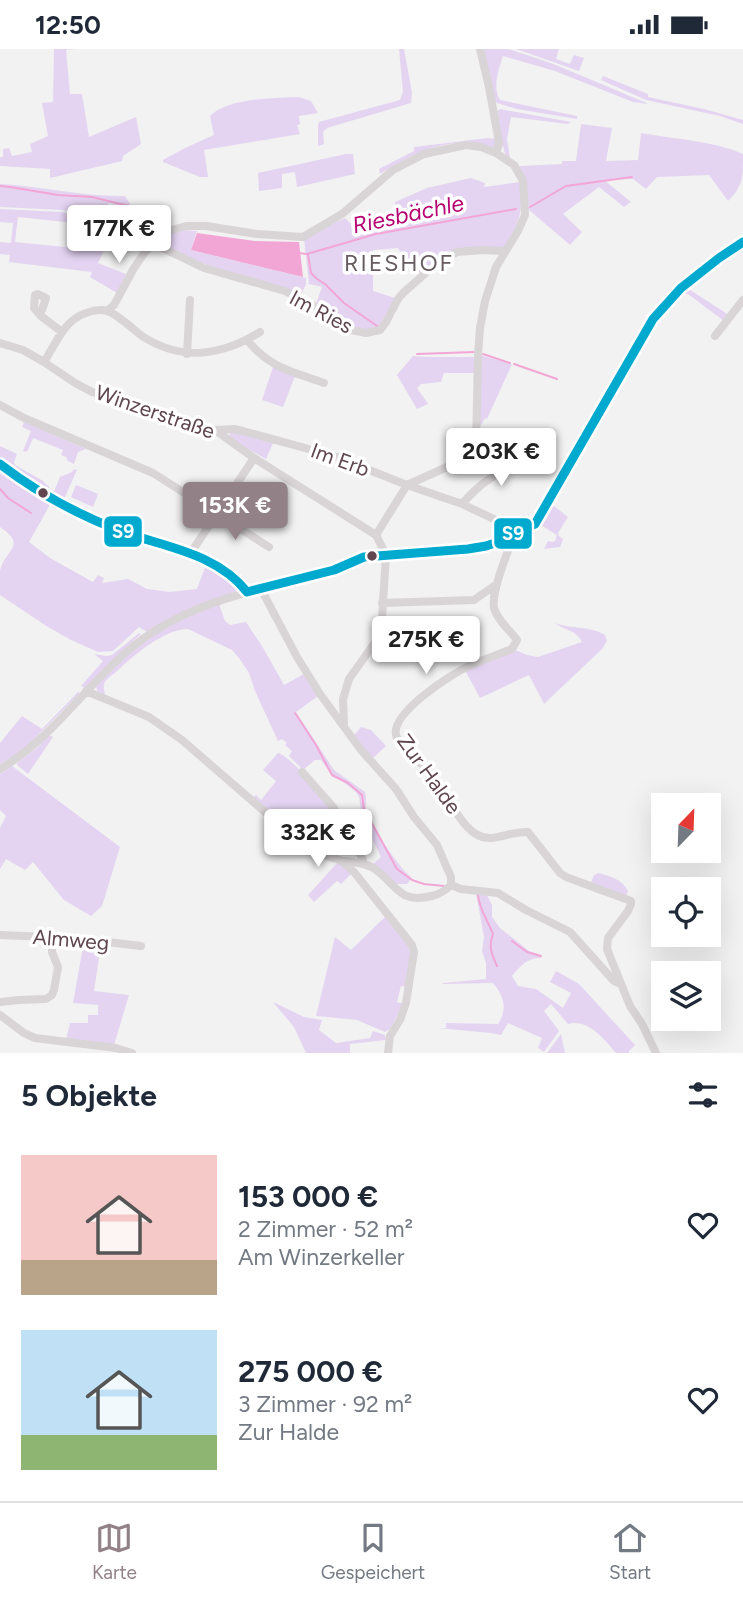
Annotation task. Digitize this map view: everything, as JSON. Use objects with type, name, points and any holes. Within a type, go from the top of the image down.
[{"type":"street","points":[[480,49],[498,137],[496,153]]},
{"type":"street","points":[[107,311],[114,305],[134,268],[152,243],[172,230],[186,226],[206,226],[257,234],[303,237],[342,214],[393,170],[424,154],[466,145],[496,153],[514,165],[523,181],[525,215],[496,267],[485,301],[478,355],[477,445],[469,455],[407,485],[376,535],[386,555],[381,634],[349,679],[343,699],[344,724]]},
{"type":"street","points":[[0,769],[47,733],[134,645],[167,623],[247,592],[334,570],[364,557],[486,546],[536,524],[653,319],[681,288],[743,242]]},
{"type":"street","name":"Im Ries","points":[[152,243],[204,268],[285,291],[351,330],[366,333],[380,330],[403,293],[436,264],[457,252],[505,251]]},
{"type":"street","points":[[187,354],[190,300]]},
{"type":"street","points":[[715,336],[743,300]]},
{"type":"street","points":[[44,362],[62,332],[75,318],[91,311],[107,311],[145,338],[170,350],[187,354],[215,352],[260,333]]},
{"type":"street","points":[[39,312],[62,332]]},
{"type":"street","points":[[247,340],[258,354],[274,365],[324,383]]},
{"type":"street","name":"Winzerstraße","points":[[0,342],[23,349],[92,392],[215,430],[254,458],[376,535]]},
{"type":"street","points":[[0,405],[24,418],[153,473],[269,547]]},
{"type":"street","name":"Im Erb","points":[[215,430],[234,429],[323,452],[462,504],[511,525],[515,532]]},
{"type":"street","points":[[462,504],[473,491],[515,463],[521,456]]},
{"type":"street","points":[[190,554],[254,458]]},
{"type":"street","points":[[0,464],[38,491],[117,530],[190,554],[236,578],[247,592]]},
{"type":"street","name":"Zur Halde","points":[[515,532],[497,584],[494,608],[517,640],[516,644],[512,649],[465,668],[417,700],[396,728],[399,741],[442,788],[466,827],[476,836],[486,838],[528,832],[560,873],[631,901],[628,911],[606,944],[621,985]]},
{"type":"street","points":[[382,604],[474,600],[497,584]]},
{"type":"street","points":[[86,691],[149,717],[182,740],[309,850],[374,869],[410,899],[437,895],[447,890],[451,885],[451,877],[437,845],[320,694],[261,589]]},
{"type":"street","points":[[302,772],[334,808],[363,864]]},
{"type":"street","points":[[340,860],[354,872],[412,945],[414,952],[406,1003],[390,1036],[388,1053]]},
{"type":"street","points":[[354,872],[363,864]]},
{"type":"street","points":[[451,885],[461,889],[499,893],[570,932],[614,981],[621,985],[656,1053]]},
{"type":"street","name":"Almweg","points":[[0,935],[141,946]]},
{"type":"street","points":[[0,1002],[46,999],[52,995],[58,967],[51,952],[52,937]]},
{"type":"street","points":[[0,1015],[35,1038],[116,1048],[132,1053]]},
{"type":"shaded area","points":[[54,49],[76,49],[66,50],[70,94],[82,94],[89,137],[136,117],[141,144],[123,156],[122,161],[50,178],[50,169],[0,166],[3,149],[9,148],[12,156],[32,152],[30,144],[48,136],[42,103],[53,102]]},
{"type":"shaded area","points":[[399,49],[404,49],[412,93],[411,103],[327,128],[323,132],[324,144],[318,146],[319,122],[400,100],[403,92]]},
{"type":"shaded area","points":[[482,49],[508,49],[527,55],[649,104],[633,102],[555,71],[503,56],[496,84],[500,100],[577,116],[577,119],[497,103]]},
{"type":"shaded area","points":[[516,49],[559,49],[556,59],[570,64],[574,55],[584,58],[579,71]]},
{"type":"shaded area","points":[[603,76],[648,94],[648,97],[743,120],[743,124],[720,116],[646,100],[601,80]]},
{"type":"shaded area","points":[[299,97],[311,101],[318,113],[299,116],[300,124],[297,125],[300,134],[204,150],[208,177],[200,177],[163,162],[214,135],[210,116],[218,110],[239,102]]},
{"type":"shaded area","points":[[500,109],[571,122],[568,124],[511,117],[507,139],[510,158],[506,156],[501,140],[497,111]]},
{"type":"shaded area","points":[[581,124],[612,128],[606,161],[638,160],[641,133],[706,143],[743,154],[742,175],[737,191],[728,201],[709,175],[657,177],[646,189],[633,179],[604,180],[631,202],[624,207],[599,187],[563,214],[582,232],[570,245],[528,209],[526,184],[518,168],[576,161]]},
{"type":"shaded area","points":[[497,139],[494,149],[465,143],[439,146],[408,158],[380,174],[379,169],[414,151],[414,147]]},
{"type":"shaded area","points":[[353,154],[355,174],[297,187],[295,172],[282,174],[282,188],[259,191],[258,173]]},
{"type":"shaded area","points":[[471,178],[485,183],[484,187],[520,182],[519,217],[504,249],[466,249],[421,274],[408,264],[398,248],[373,250],[373,291],[395,298],[378,328],[353,326],[316,304],[322,287],[309,284],[304,238],[345,218],[351,224],[355,236],[394,228],[395,202],[427,188]]},
{"type":"shaded area","points":[[0,184],[125,196],[130,208],[109,203],[105,213],[124,221],[121,227],[63,210],[0,207]]},
{"type":"shaded area","points":[[0,209],[62,212],[115,228],[98,263],[126,274],[117,293],[90,277],[92,272],[9,262],[10,255],[0,254],[0,242],[11,243],[13,223],[0,222]],"holes":[[[18,217],[83,224],[110,231],[104,244],[98,244],[95,250],[15,242]]]},
{"type":"shaded area","points":[[181,230],[197,231],[191,250],[306,278],[301,295],[189,259],[162,242],[164,238]]},
{"type":"shaded area","points":[[197,233],[255,241],[299,242],[303,277],[191,250]]},
{"type":"shaded area","points":[[687,288],[729,315],[724,321],[688,294],[681,294]]},
{"type":"shaded area","points":[[480,355],[512,364],[487,419],[485,418],[481,425],[479,424]]},
{"type":"shaded area","points":[[413,356],[474,357],[474,373],[444,373],[441,382],[421,384],[417,388],[428,404],[417,409],[397,375]]},
{"type":"shaded area","points":[[273,367],[295,376],[283,407],[262,400]]},
{"type":"shaded area","points":[[24,422],[86,449],[78,452],[74,464],[61,455],[63,450],[33,438],[27,452],[23,451],[31,431],[22,427]]},
{"type":"shaded area","points":[[481,430],[527,444],[518,456],[480,444]]},
{"type":"shaded area","points":[[231,432],[274,441],[266,459],[232,440],[229,436]]},
{"type":"shaded area","points":[[0,446],[17,454],[15,465],[43,481],[49,490],[16,471],[0,458]]},
{"type":"shaded area","points":[[0,470],[51,503],[29,542],[50,558],[93,582],[98,575],[104,578],[102,583],[128,579],[147,589],[170,592],[197,589],[206,565],[223,573],[238,584],[238,588],[235,592],[179,614],[147,632],[139,627],[113,651],[98,652],[71,640],[0,595],[0,571],[14,543],[0,527]]},
{"type":"shaded area","points":[[77,470],[64,499],[53,494],[60,477]]},
{"type":"shaded area","points":[[76,485],[98,494],[93,507],[71,497]]},
{"type":"shaded area","points":[[550,503],[568,517],[558,533],[563,539],[560,547],[544,549],[548,541],[555,541],[557,535],[539,524]]},
{"type":"shaded area","points":[[219,604],[225,621],[230,625],[246,622],[284,685],[304,674],[318,696],[296,712],[334,770],[365,792],[366,809],[374,826],[393,856],[412,878],[407,884],[396,884],[372,865],[381,857],[362,817],[356,792],[333,777],[321,760],[315,760],[303,770],[289,756],[292,751],[282,739],[278,741],[249,673],[232,650],[188,629],[169,633],[149,645],[109,678],[104,685],[105,695],[97,691],[96,685],[130,651],[168,625]]},
{"type":"shaded area","points":[[555,623],[599,632],[605,635],[607,641],[602,649],[544,704],[529,675],[480,698],[465,670],[515,650],[538,657],[582,642],[577,635]]},
{"type":"shaded area","points":[[141,634],[86,688],[81,686],[103,661],[94,654],[112,655]]},
{"type":"shaded area","points":[[79,691],[23,750],[0,764],[0,743],[22,716],[42,729]]},
{"type":"shaded area","points":[[361,727],[371,730],[386,746],[372,759],[354,735]]},
{"type":"shaded area","points":[[49,735],[53,737],[28,774],[17,763]]},
{"type":"shaded area","points":[[278,753],[313,784],[329,804],[339,825],[329,834],[315,822],[300,840],[253,798],[256,795],[261,800],[276,781],[263,770]]},
{"type":"shaded area","points":[[12,766],[120,847],[102,906],[91,916],[64,900],[33,862],[25,870],[6,859],[0,869],[0,828],[6,816],[0,810],[0,774]]},
{"type":"shaded area","points":[[338,862],[352,873],[341,884],[337,881],[314,902],[308,895]]},
{"type":"shaded area","points":[[599,873],[623,884],[628,891],[626,896],[590,885],[594,875]]},
{"type":"shaded area","points":[[476,893],[486,893],[492,905],[492,917],[500,928],[529,951],[541,955],[541,958],[524,963],[512,976],[518,986],[536,989],[563,1008],[571,993],[550,982],[556,971],[579,984],[635,1045],[629,1053],[616,1053],[589,1027],[568,1024],[551,1004],[544,1011],[559,1031],[544,1052],[538,1048],[542,1038],[508,1023],[501,1035],[438,1028],[446,1028],[446,1023],[498,1024],[503,1013],[502,998],[493,983],[443,984],[486,979],[486,963],[482,951],[484,937]]},
{"type":"shaded area","points":[[386,916],[409,947],[410,955],[407,987],[401,986],[397,1002],[404,1004],[390,1029],[385,1032],[357,1020],[316,1016],[335,937],[351,950]]},
{"type":"shaded area","points":[[84,941],[101,945],[94,991],[129,995],[114,1045],[66,1040],[70,1023],[88,1023],[88,1015],[98,1015],[98,1005],[73,1003]]},
{"type":"shaded area","points":[[273,1002],[304,1017],[322,1020],[319,1030],[336,1043],[370,1038],[373,1031],[385,1035],[386,1040],[350,1044],[350,1053],[306,1053],[294,1027]]},
{"type":"shaded area","points":[[561,1034],[565,1053],[547,1053]]},
{"type":"waterway","points":[[530,207],[566,186],[632,177]]},
{"type":"waterway","name":"Riesbächle","points":[[0,186],[92,197],[129,206]]},
{"type":"waterway","name":"Riesbächle","points":[[136,208],[149,215]]},
{"type":"waterway","name":"Riesbächle","points":[[298,253],[307,254],[376,234],[516,209]]},
{"type":"waterway","name":"Riesbächle","points":[[308,255],[311,273],[344,303],[377,326]]},
{"type":"waterway","name":"Riesbächle","points":[[417,354],[474,352]]},
{"type":"waterway","points":[[483,354],[510,363]]},
{"type":"waterway","points":[[514,364],[557,379]]},
{"type":"waterway","points":[[0,489],[8,498],[31,513]]},
{"type":"waterway","points":[[295,713],[332,775],[348,783],[362,795],[364,809],[397,869],[412,880],[444,886]]},
{"type":"waterway","points":[[478,895],[493,934],[491,947],[497,966]]},
{"type":"waterway","points":[[512,941],[527,952],[541,956]]},
{"type":"transit line","name":"S9","points":[[247,592],[334,570],[364,557],[486,546],[535,524],[653,319],[681,288],[743,242]]},
{"type":"transit line","name":"S9","points":[[0,464],[42,493],[87,517],[204,559],[220,568],[247,592]]},
{"type":"district","name":"RIESHOF","points":[[399,263]]}]
